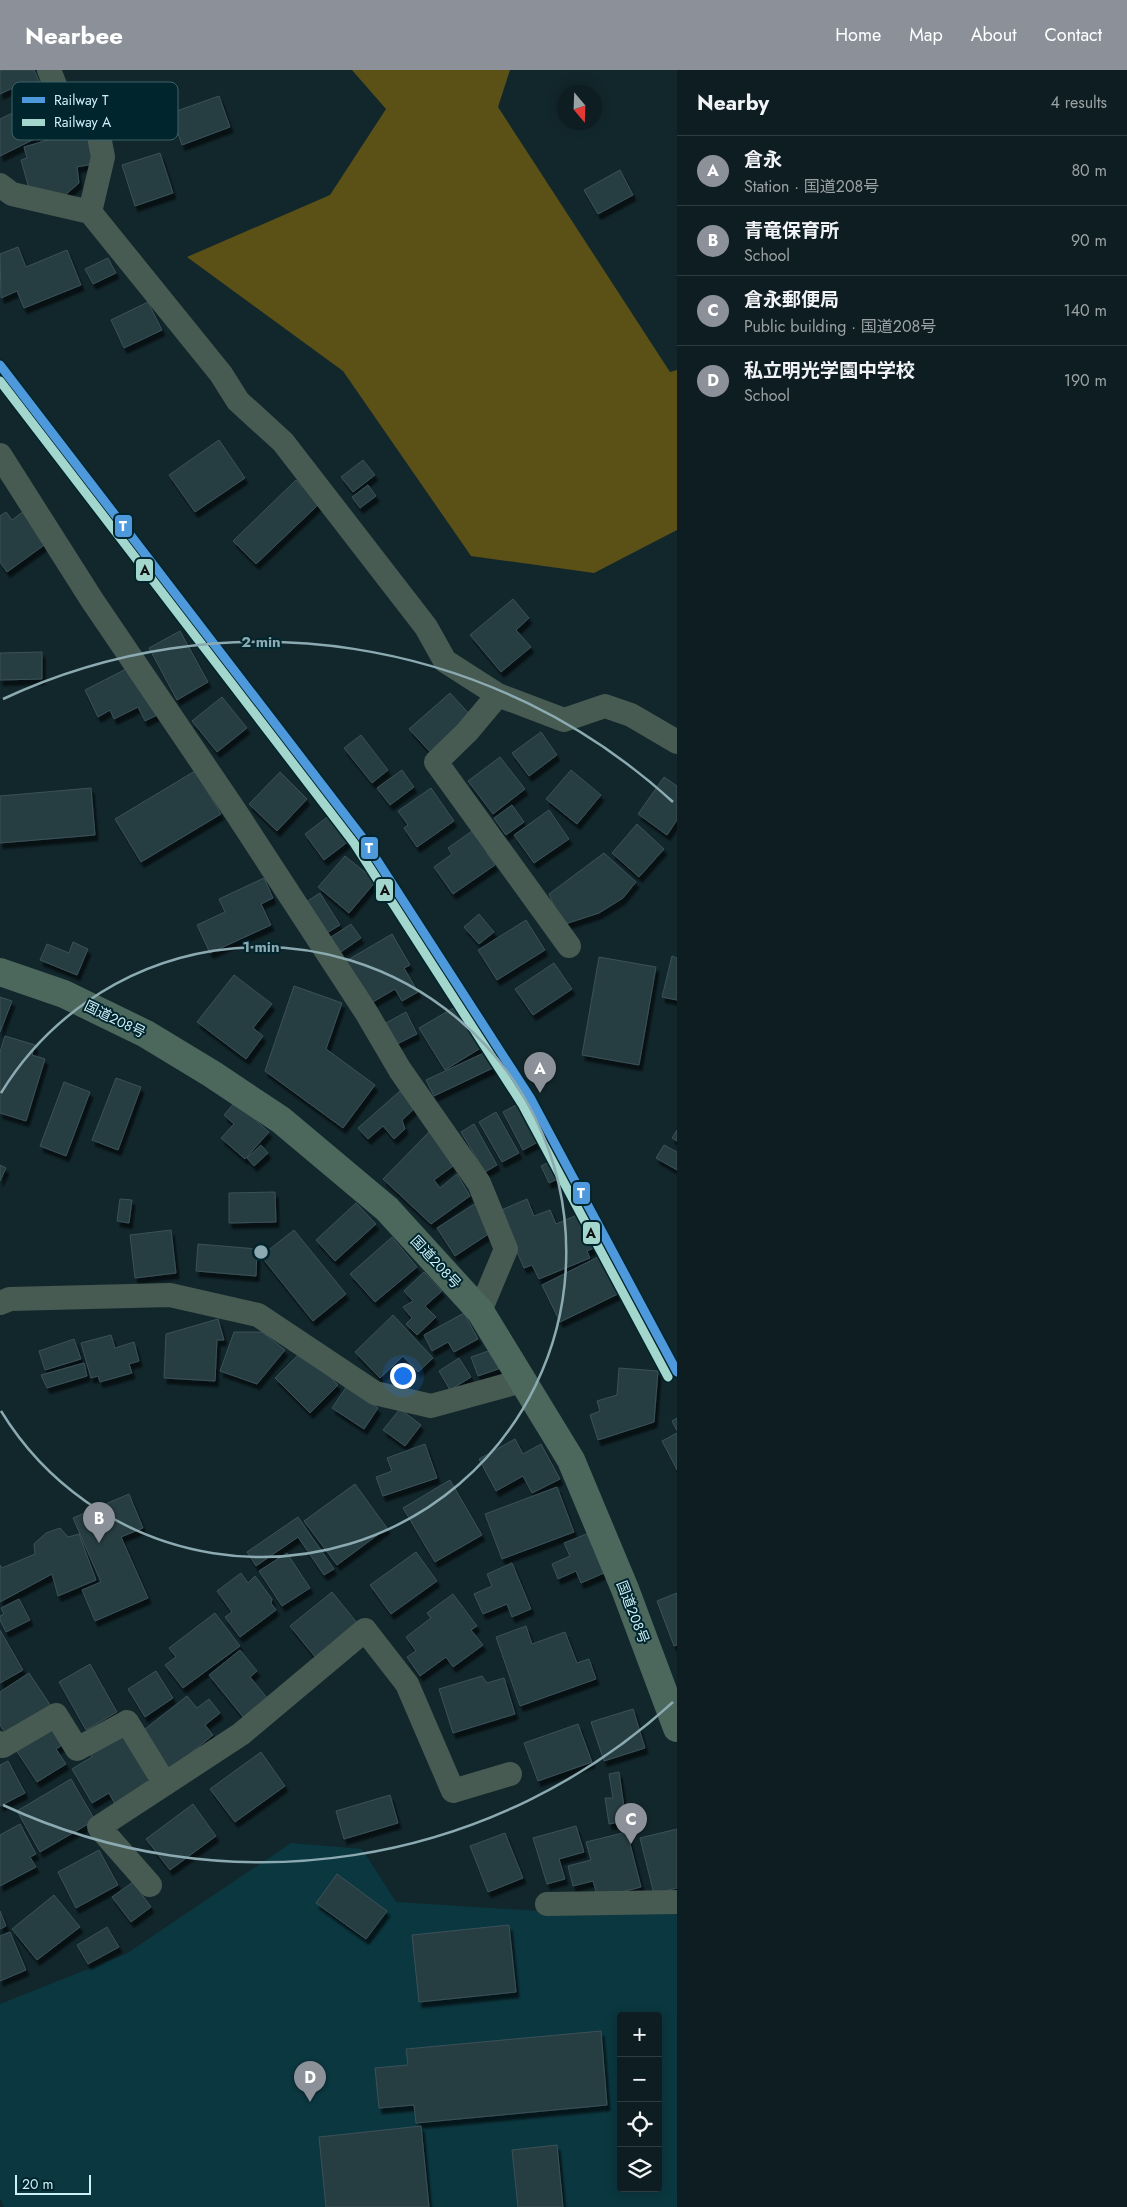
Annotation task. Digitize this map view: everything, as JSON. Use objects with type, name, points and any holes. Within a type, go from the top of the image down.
[{"type":"highway","name":"国道208号","points":[[0,972],[64,994],[146,1034],[212,1074],[281,1120],[387,1209],[480,1310],[572,1460],[625,1589],[677,1728]]},
{"type":"street","points":[[48,70],[53,82]]},
{"type":"street","points":[[90,212],[103,157],[100,140]]},
{"type":"street","points":[[0,185],[12,194],[90,212],[221,374],[238,401],[283,442],[426,627],[445,661],[498,695],[564,720],[605,706],[630,716],[677,742]]},
{"type":"street","points":[[0,454],[92,600],[236,811],[366,1012],[400,1070],[479,1183],[506,1249],[480,1310]]},
{"type":"street","points":[[498,695],[467,732],[436,762],[569,946]]},
{"type":"street","points":[[3,1298],[170,1295],[258,1315],[375,1393],[431,1406],[522,1381]]},
{"type":"street","points":[[150,1885],[99,1827],[241,1734],[365,1630],[407,1684],[453,1791],[510,1774]]},
{"type":"street","points":[[0,1742],[2,1746],[56,1715],[78,1749],[128,1722],[165,1784]]},
{"type":"street","points":[[546,1904],[677,1902]]},
{"type":"shaded area","points":[[352,70],[510,70],[498,107],[670,372],[677,370],[677,530],[594,573],[471,556],[343,371],[187,257],[330,195],[386,109]]},
{"type":"shaded area","points":[[291,1843],[362,1849],[396,1902],[540,1911],[677,1909],[677,2207],[4,2207],[0,2198],[0,2004],[126,1954]]},
{"type":"building","points":[[0,70],[34,70],[40,82],[12,82],[12,88],[0,94]]},
{"type":"building","points":[[219,96],[230,127],[182,145],[178,133],[178,111]]},
{"type":"building","points":[[12,113],[12,140],[33,140],[0,156],[0,119]]},
{"type":"building","points":[[48,140],[89,140],[93,164],[77,167],[79,183],[65,195],[30,192],[21,160],[27,158],[24,147]]},
{"type":"building","points":[[160,153],[173,193],[135,206],[122,165]]},
{"type":"building","points":[[620,170],[633,195],[598,214],[584,190]]},
{"type":"building","points":[[18,247],[26,267],[67,250],[81,285],[24,308],[17,291],[1,298],[0,254]]},
{"type":"building","points":[[108,258],[116,273],[93,284],[85,269]]},
{"type":"building","points":[[148,302],[162,330],[124,348],[111,320]]},
{"type":"building","points":[[219,440],[245,478],[195,512],[169,475]]},
{"type":"building","points":[[363,460],[375,475],[353,492],[341,477]]},
{"type":"building","points":[[296,480],[319,504],[256,564],[233,541]]},
{"type":"building","points":[[368,485],[376,496],[360,508],[352,497]]},
{"type":"building","points":[[24,511],[47,543],[7,572],[0,562],[0,516],[6,512],[12,520]]},
{"type":"building","points":[[513,599],[529,618],[516,630],[531,647],[501,672],[470,635]]},
{"type":"building","points":[[180,631],[208,682],[177,700],[149,648]]},
{"type":"building","points":[[42,652],[42,679],[0,680],[0,653]]},
{"type":"building","points":[[132,666],[157,715],[145,721],[138,707],[114,719],[110,710],[98,717],[85,690]]},
{"type":"building","points":[[450,693],[473,718],[433,755],[409,729]]},
{"type":"building","points":[[222,697],[247,728],[217,752],[192,721]]},
{"type":"building","points":[[541,732],[557,755],[529,776],[512,753]]},
{"type":"building","points":[[361,735],[388,770],[372,783],[344,748]]},
{"type":"building","points":[[500,757],[525,789],[493,814],[468,781]]},
{"type":"building","points":[[402,770],[414,787],[390,805],[377,788]]},
{"type":"building","points":[[571,770],[601,795],[577,824],[546,799]]},
{"type":"building","points":[[195,771],[221,814],[141,862],[115,819]]},
{"type":"building","points":[[280,772],[307,799],[277,831],[249,804]]},
{"type":"building","points":[[664,777],[677,786],[677,820],[667,835],[638,814]]},
{"type":"building","points":[[91,788],[95,835],[0,843],[0,796]]},
{"type":"building","points":[[431,788],[454,821],[417,847],[404,828],[408,825],[398,811]]},
{"type":"building","points":[[512,805],[524,822],[506,835],[494,818]]},
{"type":"building","points":[[549,810],[569,839],[534,863],[514,835]]},
{"type":"building","points":[[335,811],[354,837],[324,860],[305,834]]},
{"type":"building","points":[[637,824],[664,849],[639,877],[612,853]]},
{"type":"building","points":[[479,826],[494,847],[487,853],[495,865],[453,894],[434,867],[452,854],[448,848]]},
{"type":"building","points":[[604,853],[636,882],[623,898],[599,913],[562,925],[549,894]]},
{"type":"building","points":[[345,856],[376,881],[349,913],[318,887]]},
{"type":"building","points":[[264,878],[273,898],[261,904],[271,925],[210,953],[197,925],[225,912],[219,899]]},
{"type":"building","points":[[320,893],[340,925],[325,934],[306,902]]},
{"type":"building","points":[[479,914],[494,932],[479,944],[464,927]]},
{"type":"building","points":[[526,920],[545,950],[497,980],[478,950]]},
{"type":"building","points":[[351,924],[361,938],[338,954],[328,939]]},
{"type":"building","points":[[392,934],[410,965],[404,968],[418,992],[402,1001],[395,989],[371,1003],[346,961]]},
{"type":"building","points":[[73,942],[88,949],[77,975],[40,960],[47,944],[69,953]]},
{"type":"building","points":[[672,956],[677,958],[677,1000],[662,997]]},
{"type":"building","points":[[599,957],[656,967],[639,1065],[582,1055]]},
{"type":"building","points":[[554,963],[572,989],[533,1015],[515,989]]},
{"type":"building","points":[[234,975],[272,1004],[253,1028],[263,1036],[246,1059],[197,1022]]},
{"type":"building","points":[[294,986],[342,1003],[326,1049],[375,1085],[343,1128],[265,1071]]},
{"type":"building","points":[[0,997],[12,1001],[0,1032]]},
{"type":"building","points":[[462,1003],[487,1044],[445,1070],[419,1028]]},
{"type":"building","points":[[406,1012],[417,1034],[397,1044],[386,1023]]},
{"type":"building","points":[[5,1036],[35,1045],[32,1055],[45,1059],[26,1121],[0,1113],[0,1052]]},
{"type":"building","points":[[488,1051],[495,1067],[434,1096],[426,1080]]},
{"type":"building","points":[[116,1078],[141,1087],[118,1150],[92,1140]]},
{"type":"building","points":[[64,1082],[90,1092],[66,1156],[40,1146]]},
{"type":"building","points":[[400,1091],[415,1108],[402,1120],[405,1129],[394,1139],[383,1126],[368,1139],[358,1128]]},
{"type":"building","points":[[235,1102],[269,1132],[245,1159],[221,1138],[234,1124],[224,1115]]},
{"type":"building","points":[[520,1103],[540,1141],[523,1150],[503,1112]]},
{"type":"building","points":[[496,1112],[519,1153],[502,1162],[479,1122]]},
{"type":"building","points":[[474,1124],[497,1165],[485,1172],[461,1132]]},
{"type":"building","points":[[677,1130],[677,1141],[672,1138]]},
{"type":"building","points":[[430,1131],[453,1166],[434,1180],[440,1188],[457,1174],[470,1196],[431,1224],[383,1179]]},
{"type":"building","points":[[261,1145],[268,1153],[254,1166],[247,1158]]},
{"type":"building","points":[[664,1145],[677,1152],[677,1170],[656,1158]]},
{"type":"building","points":[[558,1158],[566,1175],[549,1183],[541,1166]]},
{"type":"building","points":[[0,1165],[6,1168],[0,1181]]},
{"type":"building","points":[[275,1192],[276,1222],[229,1223],[229,1193]]},
{"type":"building","points":[[120,1199],[132,1200],[129,1223],[117,1221]]},
{"type":"building","points":[[527,1199],[534,1216],[550,1210],[556,1224],[589,1210],[603,1244],[587,1251],[590,1258],[539,1279],[532,1265],[524,1268],[499,1211]]},
{"type":"building","points":[[356,1203],[376,1224],[335,1261],[316,1240]]},
{"type":"building","points":[[476,1203],[493,1231],[455,1256],[437,1228]]},
{"type":"building","points":[[171,1230],[176,1273],[135,1278],[130,1235]]},
{"type":"building","points":[[294,1230],[346,1294],[313,1321],[261,1256]]},
{"type":"building","points":[[392,1237],[417,1267],[375,1302],[350,1274]]},
{"type":"building","points":[[198,1244],[257,1249],[256,1276],[196,1271]]},
{"type":"building","points":[[606,1253],[624,1291],[560,1322],[542,1285]]},
{"type":"building","points":[[424,1272],[442,1291],[425,1306],[436,1317],[417,1335],[406,1324],[412,1318],[403,1307],[413,1301],[404,1291]]},
{"type":"building","points":[[464,1313],[478,1339],[454,1352],[448,1342],[432,1351],[424,1335]]},
{"type":"building","points":[[393,1315],[433,1358],[418,1372],[403,1356],[380,1378],[355,1352]]},
{"type":"building","points":[[218,1319],[224,1340],[217,1340],[215,1381],[164,1378],[166,1334]]},
{"type":"building","points":[[234,1332],[262,1332],[285,1350],[257,1384],[220,1371]]},
{"type":"building","points":[[111,1335],[115,1348],[134,1342],[139,1361],[129,1364],[132,1373],[100,1382],[98,1376],[91,1378],[81,1343]]},
{"type":"building","points":[[74,1339],[81,1359],[45,1370],[39,1351]]},
{"type":"building","points":[[494,1349],[501,1368],[478,1376],[471,1357]]},
{"type":"building","points":[[303,1350],[338,1385],[310,1413],[275,1378]]},
{"type":"building","points":[[459,1358],[471,1377],[450,1390],[439,1371]]},
{"type":"building","points":[[84,1363],[87,1376],[47,1388],[41,1375]]},
{"type":"building","points":[[619,1368],[658,1371],[654,1422],[598,1440],[590,1415],[600,1411],[597,1401],[617,1395]]},
{"type":"building","points":[[347,1386],[378,1408],[364,1429],[332,1408]]},
{"type":"building","points":[[400,1409],[421,1425],[405,1446],[383,1430]]},
{"type":"building","points":[[677,1418],[677,1431],[672,1421]]},
{"type":"building","points":[[677,1433],[677,1470],[662,1441]]},
{"type":"building","points":[[515,1439],[523,1454],[541,1444],[560,1479],[532,1493],[523,1476],[496,1491],[479,1459]]},
{"type":"building","points":[[425,1444],[437,1478],[383,1496],[376,1477],[392,1471],[387,1458]]},
{"type":"building","points":[[450,1480],[482,1535],[435,1562],[403,1508]]},
{"type":"building","points":[[355,1484],[387,1528],[337,1565],[304,1521]]},
{"type":"building","points":[[557,1487],[574,1532],[502,1559],[485,1514]]},
{"type":"building","points":[[129,1494],[143,1528],[121,1537],[148,1598],[95,1621],[82,1590],[101,1582],[73,1518]]},
{"type":"building","points":[[298,1517],[334,1569],[324,1575],[298,1537],[256,1566],[247,1552]]},
{"type":"building","points":[[60,1528],[68,1537],[79,1534],[96,1580],[58,1596],[52,1574],[0,1602],[0,1565],[2,1568],[35,1554],[34,1544],[46,1533]]},
{"type":"building","points":[[589,1533],[604,1573],[581,1583],[576,1571],[558,1579],[552,1564],[570,1556],[564,1543]]},
{"type":"building","points":[[416,1552],[437,1581],[391,1614],[370,1585]]},
{"type":"building","points":[[287,1553],[310,1588],[282,1606],[259,1571]]},
{"type":"building","points":[[512,1563],[531,1609],[512,1617],[507,1604],[483,1614],[474,1594],[492,1586],[487,1574]]},
{"type":"building","points":[[241,1573],[248,1583],[255,1576],[272,1599],[271,1603],[276,1610],[240,1637],[225,1617],[232,1612],[217,1591]]},
{"type":"building","points":[[332,1592],[358,1624],[316,1658],[290,1626]]},
{"type":"building","points":[[677,1593],[677,1645],[674,1646],[657,1601]]},
{"type":"building","points":[[453,1594],[477,1626],[471,1630],[483,1645],[453,1667],[446,1657],[420,1676],[407,1657],[416,1651],[406,1637],[431,1618],[427,1613]]},
{"type":"building","points":[[19,1599],[30,1620],[6,1632],[0,1620],[0,1616],[4,1614],[1,1608]]},
{"type":"building","points":[[215,1613],[240,1646],[183,1688],[165,1665],[176,1657],[169,1648]]},
{"type":"building","points":[[526,1626],[532,1644],[565,1632],[577,1663],[589,1659],[596,1679],[520,1706],[496,1637]]},
{"type":"building","points":[[0,1630],[23,1670],[0,1683]]},
{"type":"building","points":[[240,1650],[257,1671],[250,1677],[272,1704],[248,1723],[209,1675]]},
{"type":"building","points":[[90,1664],[117,1712],[86,1730],[59,1682]]},
{"type":"building","points":[[156,1671],[173,1698],[145,1717],[128,1689]]},
{"type":"building","points":[[29,1673],[51,1706],[6,1734],[0,1725],[0,1692]]},
{"type":"building","points":[[482,1676],[487,1683],[504,1678],[515,1714],[453,1733],[439,1689]]},
{"type":"building","points":[[187,1696],[197,1708],[209,1699],[220,1713],[205,1725],[213,1735],[170,1770],[140,1733]]},
{"type":"building","points":[[633,1709],[645,1748],[604,1761],[591,1722]]},
{"type":"building","points":[[578,1724],[592,1762],[538,1781],[524,1743]]},
{"type":"building","points":[[53,1726],[64,1744],[56,1749],[66,1764],[37,1782],[16,1750]]},
{"type":"building","points":[[122,1731],[153,1782],[115,1804],[109,1793],[92,1803],[72,1769],[92,1757],[88,1751]]},
{"type":"building","points":[[261,1752],[285,1786],[235,1822],[210,1789]]},
{"type":"building","points":[[8,1761],[25,1793],[0,1806],[0,1765]]},
{"type":"building","points":[[619,1772],[626,1821],[609,1824],[605,1798],[613,1798],[609,1774]]},
{"type":"building","points":[[71,1779],[95,1820],[40,1852],[17,1811]]},
{"type":"building","points":[[390,1795],[398,1823],[344,1839],[336,1811]]},
{"type":"building","points":[[193,1804],[216,1836],[170,1870],[146,1839]]},
{"type":"building","points":[[20,1824],[36,1854],[30,1857],[36,1867],[0,1886],[0,1835]]},
{"type":"building","points":[[576,1826],[584,1852],[559,1859],[565,1879],[547,1884],[533,1838]]},
{"type":"building","points":[[677,1829],[677,1888],[654,1894],[640,1838]]},
{"type":"building","points":[[627,1832],[641,1887],[598,1898],[593,1881],[573,1886],[568,1866],[591,1860],[586,1842]]},
{"type":"building","points":[[505,1833],[523,1878],[488,1892],[470,1846]]},
{"type":"building","points":[[99,1850],[118,1885],[76,1908],[58,1872]]},
{"type":"building","points":[[337,1874],[387,1911],[366,1939],[316,1903]]},
{"type":"building","points":[[133,1882],[151,1907],[131,1922],[112,1897]]},
{"type":"building","points":[[54,1895],[80,1927],[37,1960],[12,1929]]},
{"type":"building","points":[[0,1911],[6,1926],[0,1929]]},
{"type":"building","points":[[509,1925],[516,1992],[419,2002],[412,1935]]},
{"type":"building","points":[[107,1927],[119,1947],[88,1964],[77,1945]]},
{"type":"building","points":[[10,1932],[26,1970],[0,1981],[0,1936]]},
{"type":"building","points":[[601,2031],[607,2105],[416,2123],[414,2105],[379,2108],[375,2068],[408,2065],[406,2049]]},
{"type":"building","points":[[421,2126],[429,2207],[326,2207],[319,2137]]},
{"type":"building","points":[[557,2145],[563,2207],[518,2207],[512,2150]]},
{"type":"rail line","name":"T","points":[[0,365],[362,837],[531,1099],[677,1372]]},
{"type":"rail line","name":"A","points":[[0,381],[354,843],[522,1104],[668,1377]]},
{"type":"place","name":"倉永","points":[[540,1093]]},
{"type":"place","name":"青竜保育所","points":[[99,1543]]},
{"type":"place","name":"倉永郵便局","points":[[631,1844]]},
{"type":"place","name":"私立明光学園中学校","points":[[310,2102]]}]
